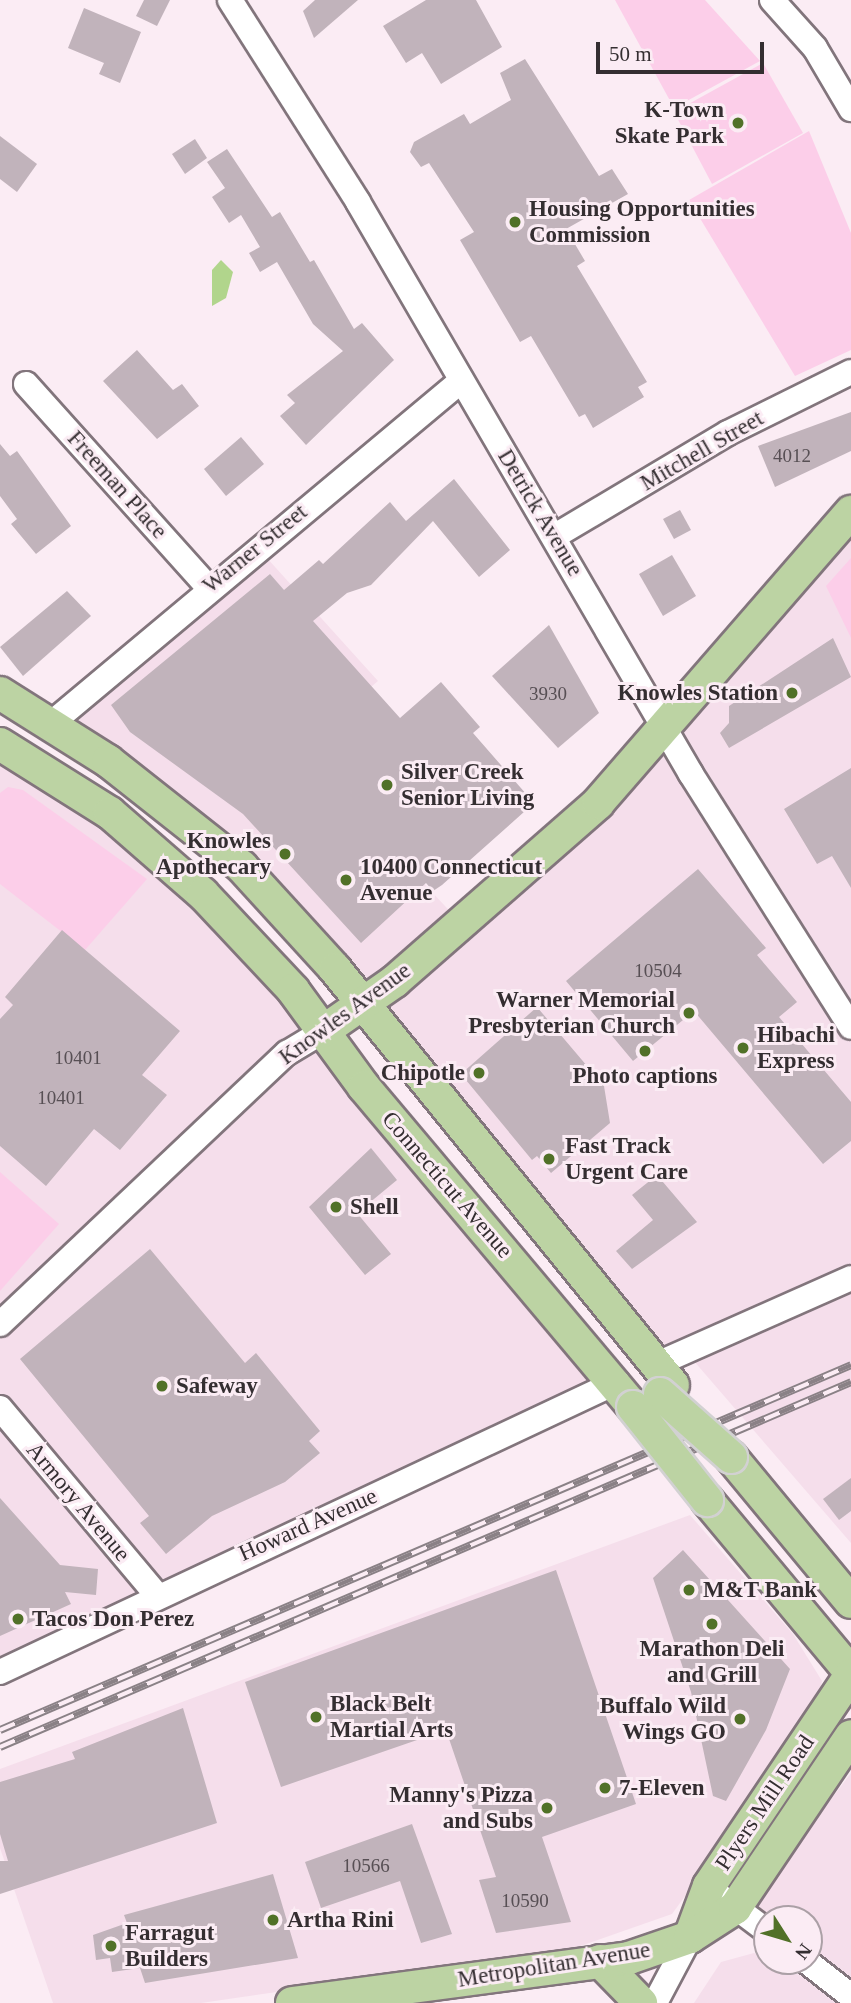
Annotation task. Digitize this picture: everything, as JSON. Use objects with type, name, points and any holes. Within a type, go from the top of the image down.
[{"type":"main road","name":"Knowles Avenue","points":[[322,1032],[363,1003],[598,803],[851,512]]},
{"type":"main road","name":"Connecticut Avenue","points":[[0,693],[54,722],[242,867],[363,1003],[648,1386],[707,1500],[851,1674]]},
{"type":"main road","name":"Connecticut Avenue","points":[[6,754],[150,845],[293,990],[322,1032],[544,1296],[648,1386]]},
{"type":"main road","points":[[544,1296],[622,1355],[648,1386],[740,1468],[851,1602]]},
{"type":"main road","name":"Plyers Mill Road","points":[[690,1937],[709,1886],[851,1674]]},
{"type":"main road","name":"Plyers Mill Road","points":[[690,1937],[735,1908],[851,1737]]},
{"type":"main road","name":"Metropolitan Avenue","points":[[292,2003],[600,1961],[690,1937]]},
{"type":"main road","points":[[600,1961],[641,2003]]},
{"type":"street","name":"Detrick Avenue","points":[[230,0],[358,202],[666,727],[851,1027]]},
{"type":"street","points":[[772,0],[815,48],[851,109]]},
{"type":"street","name":"Mitchell Street","points":[[555,536],[728,433],[851,372]]},
{"type":"street","name":"Warner Street","points":[[54,722],[208,587],[461,381]]},
{"type":"street","name":"Freeman Place","points":[[26,384],[208,587]]},
{"type":"street","name":"Knowles Avenue","points":[[0,1324],[287,1053],[322,1032]]},
{"type":"street","name":"Howard Avenue","points":[[0,1672],[157,1595],[648,1386],[851,1278]]},
{"type":"street","name":"Armory Avenue","points":[[0,1408],[157,1595]]},
{"type":"street","points":[[709,1886],[753,1921]]},
{"type":"street","name":"Plyers Mill Road","points":[[654,2003],[690,1937]]},
{"type":"street","points":[[823,1974],[851,1996]]},
{"type":"shaded area","points":[[615,0],[705,0],[760,61],[674,108]]},
{"type":"shaded area","name":"K-Town Skate Park","points":[[763,63],[803,133],[712,184],[674,112]]},
{"type":"shaded area","points":[[809,131],[851,233],[851,350],[795,376],[689,200]]},
{"type":"shaded area","points":[[221,260],[233,272],[226,298],[212,306],[212,270]]},
{"type":"shaded area","points":[[851,512],[851,1543],[687,1353],[657,1364],[335,969],[54,722],[257,547],[378,681],[297,749],[461,923]]},
{"type":"shaded area","points":[[851,558],[851,638],[826,586]]},
{"type":"shaded area","points":[[18,752],[150,845],[617,1382],[0,1672],[0,766]]},
{"type":"shaded area","points":[[8,787],[23,790],[147,879],[85,950],[0,884],[0,793]]},
{"type":"shaded area","points":[[0,1172],[59,1224],[0,1291]]},
{"type":"shaded area","points":[[690,1515],[793,1634],[822,1681],[818,1700],[749,1808],[672,1914],[569,1950],[201,2003],[53,2003],[0,1848],[0,1769]]},
{"type":"shaded area","points":[[851,1773],[851,1979],[823,1958],[823,1905],[752,1903]]},
{"type":"shaded area","points":[[753,1953],[753,1975],[799,1975],[820,1985],[845,2003],[694,2003],[721,1962]]},
{"type":"building","points":[[144,0],[170,0],[157,26],[136,16]]},
{"type":"building","points":[[315,0],[358,0],[314,38],[303,11]]},
{"type":"building","points":[[426,0],[476,0],[502,47],[441,84],[422,53],[406,63],[383,26]]},
{"type":"building","points":[[84,8],[141,32],[120,83],[99,74],[104,63],[68,48]]},
{"type":"building","name":"Housing Opportunities Commission","points":[[525,59],[599,176],[612,169],[628,194],[566,229],[585,261],[577,266],[647,382],[638,387],[644,397],[593,428],[585,414],[579,417],[531,336],[520,342],[460,240],[474,232],[429,163],[421,167],[410,152],[414,142],[464,114],[470,124],[511,100],[500,73]]},
{"type":"building","points":[[0,136],[37,164],[17,192],[0,179]]},
{"type":"building","points":[[195,139],[207,158],[185,174],[172,154]]},
{"type":"building","points":[[227,149],[272,217],[280,212],[310,262],[314,260],[354,329],[362,323],[394,360],[306,445],[280,416],[295,403],[287,395],[343,351],[313,324],[277,262],[260,272],[249,253],[260,247],[241,215],[229,223],[212,197],[225,188],[207,162]]},
{"type":"building","points":[[137,350],[173,390],[182,384],[199,406],[157,439],[103,381]]},
{"type":"building","points":[[851,412],[851,451],[775,487],[758,446]]},
{"type":"building","points":[[241,437],[264,464],[226,496],[204,469]]},
{"type":"building","points":[[0,444],[10,456],[17,451],[71,526],[36,554],[11,524],[17,519],[0,496]]},
{"type":"building","points":[[454,479],[510,550],[479,577],[433,521],[371,585],[347,593],[313,621],[400,718],[441,682],[480,727],[473,733],[534,803],[442,885],[433,891],[426,883],[361,943],[243,814],[130,732],[111,705],[270,574],[284,590],[319,560],[323,564],[390,502],[406,521]]},
{"type":"building","points":[[680,510],[691,530],[674,539],[663,519]]},
{"type":"building","points":[[672,555],[696,596],[663,616],[639,574]]},
{"type":"building","points":[[67,591],[91,616],[23,676],[0,647]]},
{"type":"building","points":[[549,625],[599,713],[558,748],[492,676]]},
{"type":"building","name":"Knowles Station","points":[[833,638],[851,677],[729,748],[720,733],[729,723],[729,706]]},
{"type":"building","points":[[851,768],[851,888],[832,856],[817,864],[784,809]]},
{"type":"building","points":[[698,869],[766,948],[757,955],[797,1002],[779,1017],[851,1102],[851,1141],[823,1164],[694,1011],[633,1061],[566,981]]},
{"type":"building","points":[[62,930],[180,1031],[142,1075],[167,1095],[120,1150],[94,1129],[46,1186],[0,1146],[0,1019],[13,1005],[5,997]]},
{"type":"building","points":[[537,1007],[604,1086],[610,1123],[551,1173],[537,1156],[532,1160],[461,1074]]},
{"type":"building","points":[[371,1148],[397,1180],[357,1213],[391,1254],[365,1275],[309,1207]]},
{"type":"building","points":[[657,1175],[697,1222],[632,1269],[616,1251],[653,1220],[632,1195]]},
{"type":"building","name":"Safeway","points":[[150,1249],[245,1363],[256,1353],[320,1431],[309,1441],[320,1453],[285,1482],[212,1516],[166,1554],[140,1523],[149,1516],[20,1359]]},
{"type":"building","points":[[851,1478],[851,1511],[839,1520],[823,1499]]},
{"type":"building","points":[[0,1498],[60,1565],[98,1569],[96,1595],[65,1592],[71,1604],[0,1636]]},
{"type":"building","points":[[683,1550],[790,1669],[766,1730],[726,1801],[713,1796],[691,1692],[653,1578]]},
{"type":"building","points":[[556,1570],[636,1804],[542,1837],[571,1922],[496,1933],[479,1880],[496,1877],[446,1730],[281,1787],[245,1682]]},
{"type":"building","points":[[183,1708],[217,1823],[0,1894],[0,1861],[8,1861],[0,1834],[0,1782],[75,1759],[72,1752]]},
{"type":"building","points":[[412,1824],[452,1934],[421,1943],[400,1881],[321,1908],[305,1862]]},
{"type":"building","points":[[273,1874],[298,1958],[145,1983],[140,1968],[112,1972],[110,1958],[96,1960],[93,1935],[127,1923],[124,1915]]},
{"type":"railway","points":[[0,1730],[851,1365]]},
{"type":"railway","points":[[0,1747],[851,1382]]},
{"type":"place","name":"K-Town Skate Park","points":[[738,123]]},
{"type":"place","name":"Housing Opportunities Commission","points":[[515,222]]},
{"type":"place","name":"Knowles Station","points":[[792,693]]},
{"type":"place","name":"Silver Creek Senior Living","points":[[387,785]]},
{"type":"place","name":"Knowles Apothecary","points":[[285,854]]},
{"type":"place","name":"10400 Connecticut Avenue","points":[[346,880]]},
{"type":"place","name":"Warner Memorial Presbyterian Church","points":[[689,1013]]},
{"type":"place","name":"Hibachi Express","points":[[743,1048]]},
{"type":"place","name":"Photo captions","points":[[645,1051]]},
{"type":"place","name":"Chipotle","points":[[479,1073]]},
{"type":"place","name":"Fast Track Urgent Care","points":[[549,1159]]},
{"type":"place","name":"Shell","points":[[336,1207]]},
{"type":"place","name":"Safeway","points":[[162,1386]]},
{"type":"place","name":"M&T Bank","points":[[689,1590]]},
{"type":"place","name":"Tacos Don Perez","points":[[18,1619]]},
{"type":"place","name":"Marathon Deli and Grill","points":[[712,1624]]},
{"type":"place","name":"Black Belt Martial Arts","points":[[316,1717]]},
{"type":"place","name":"Buffalo Wild Wings GO","points":[[740,1719]]},
{"type":"place","name":"7-Eleven","points":[[605,1788]]},
{"type":"place","name":"Manny's Pizza and Subs","points":[[547,1808]]},
{"type":"place","name":"Artha Rini","points":[[273,1920]]},
{"type":"place","name":"Farragut Builders","points":[[111,1946]]}]
